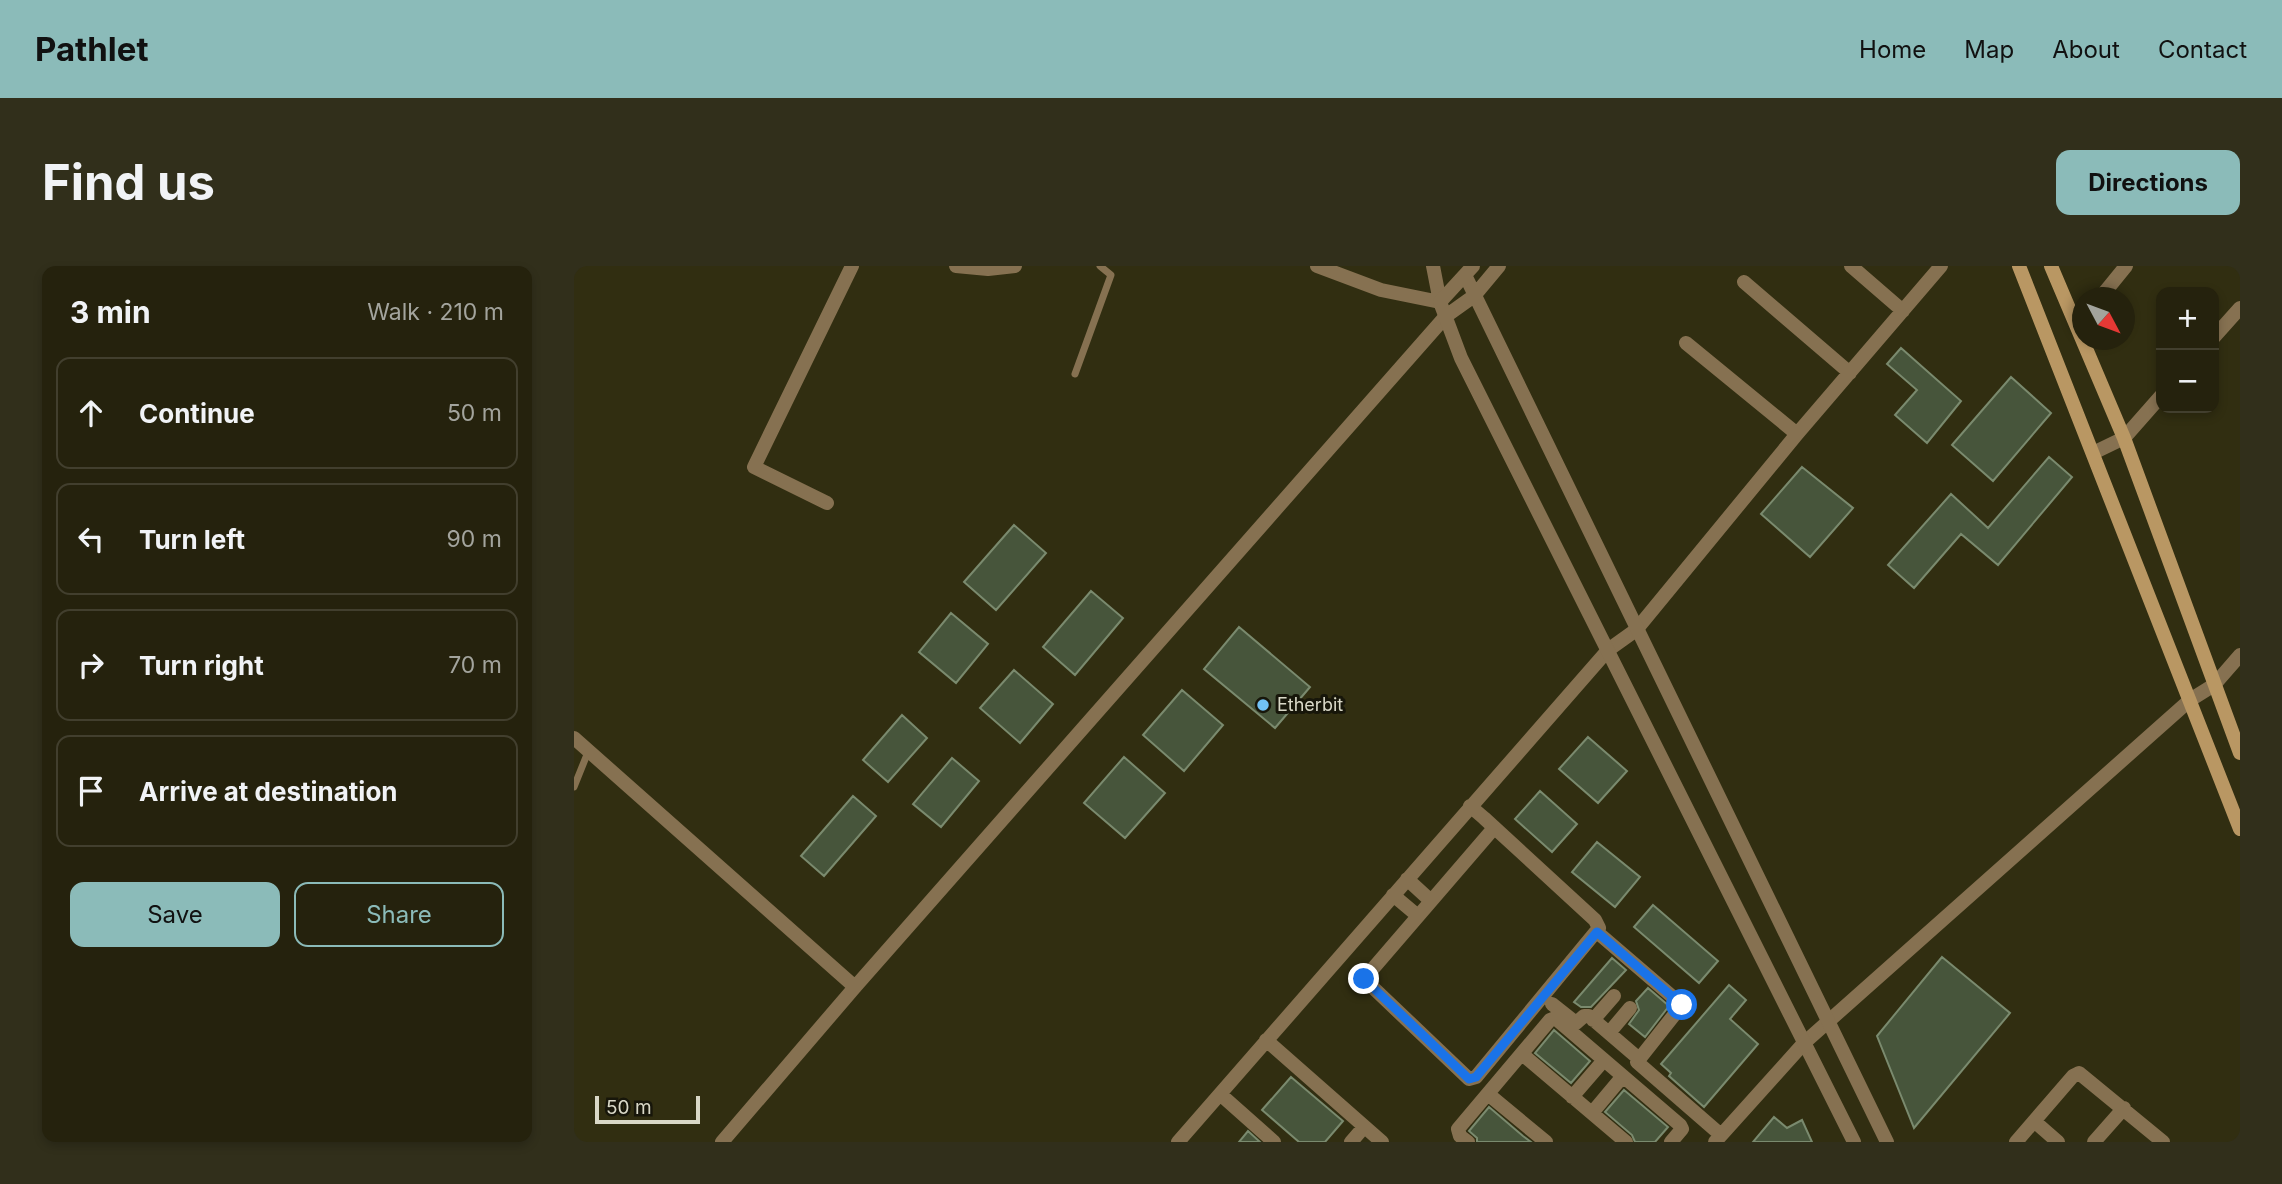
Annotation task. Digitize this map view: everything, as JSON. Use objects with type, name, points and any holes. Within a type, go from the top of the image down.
[{"type":"main road","points":[[2019,266],[2240,829]]},
{"type":"main road","points":[[2051,266],[2072,306]]},
{"type":"main road","points":[[2091,350],[2240,753]]},
{"type":"street","points":[[827,503],[754,467],[852,266]]},
{"type":"street","points":[[956,266],[988,269],[1015,266]]},
{"type":"street","points":[[1317,266],[1443,309],[1474,296],[1499,266]]},
{"type":"street","points":[[1433,266],[1443,309],[1461,358],[1854,1142]]},
{"type":"street","points":[[1851,266],[1903,311]]},
{"type":"street","points":[[1178,1142],[1608,650],[1636,630],[1797,434],[1941,266]]},
{"type":"street","points":[[2109,287],[2126,266]]},
{"type":"street","points":[[722,1142],[1443,309],[1466,269]]},
{"type":"street","points":[[1466,269],[1474,296],[1885,1141]]},
{"type":"street","points":[[1744,282],[1850,373]]},
{"type":"street","points":[[2219,331],[2240,308]]},
{"type":"street","points":[[1686,343],[1797,434]]},
{"type":"street","points":[[2093,453],[2124,438],[2156,402]]},
{"type":"street","points":[[1597,932],[1682,1005],[1638,1058],[1638,1065],[1718,1139],[1804,1042],[2190,700],[2214,685],[2240,655]]},
{"type":"street","points":[[574,738],[855,987]]},
{"type":"street","points":[[1471,806],[1599,925],[1597,932],[1476,1077],[1469,1079],[1364,981],[1494,828]]},
{"type":"street","points":[[1407,879],[1431,901]]},
{"type":"street","points":[[1393,895],[1418,916]]},
{"type":"street","points":[[1593,1020],[1614,996]]},
{"type":"street","points":[[1552,1004],[1576,1023],[1587,1016],[1638,1058]]},
{"type":"street","points":[[1609,1033],[1630,1008]]},
{"type":"street","points":[[1468,1142],[1460,1136],[1458,1129],[1550,1020],[1555,1018],[1680,1125],[1682,1129],[1671,1142]]},
{"type":"street","points":[[1266,1040],[1381,1142]]},
{"type":"street","points":[[1522,1054],[1626,1142]]},
{"type":"street","points":[[1572,1097],[1604,1060]]},
{"type":"street","points":[[2016,1142],[2073,1076],[2079,1073],[2163,1142]]},
{"type":"street","points":[[1592,1113],[1623,1076]]},
{"type":"street","points":[[1220,1094],[1274,1142]]},
{"type":"street","points":[[1488,1094],[1539,1140]]},
{"type":"street","points":[[2094,1142],[2123,1108]]},
{"type":"street","points":[[2034,1121],[2058,1142]]},
{"type":"street","points":[[1351,1142],[1364,1127]]},
{"type":"lane","points":[[1075,374],[1111,275],[1100,266]]},
{"type":"lane","points":[[574,787],[589,751]]},
{"type":"building","points":[[1901,348],[1961,401],[1927,443],[1895,415],[1917,390],[1887,364]]},
{"type":"building","points":[[2011,377],[2051,413],[1993,481],[1952,445]]},
{"type":"building","points":[[2049,457],[2072,477],[1998,565],[1961,534],[1914,588],[1888,565],[1951,494],[1988,528]]},
{"type":"building","points":[[1802,467],[1853,508],[1810,557],[1761,514]]},
{"type":"building","points":[[1014,525],[1046,553],[996,610],[964,582]]},
{"type":"building","points":[[1091,591],[1123,618],[1075,675],[1043,647]]},
{"type":"building","points":[[951,613],[988,644],[956,683],[919,652]]},
{"type":"building","points":[[1239,627],[1310,687],[1275,728],[1204,669]]},
{"type":"building","points":[[1014,670],[1053,704],[1020,743],[980,708]]},
{"type":"building","points":[[1182,690],[1223,725],[1184,771],[1143,735]]},
{"type":"building","points":[[902,715],[927,738],[888,782],[863,760]]},
{"type":"building","points":[[1588,737],[1627,771],[1598,803],[1559,769]]},
{"type":"building","points":[[1124,757],[1165,793],[1125,838],[1084,803]]},
{"type":"building","points":[[952,758],[979,781],[941,827],[913,804]]},
{"type":"building","points":[[1540,791],[1577,824],[1552,852],[1515,819]]},
{"type":"building","points":[[853,796],[876,816],[824,876],[801,856]]},
{"type":"building","points":[[1597,842],[1640,877],[1615,907],[1572,872]]},
{"type":"building","points":[[1653,905],[1718,961],[1699,983],[1634,927]]},
{"type":"building","points":[[1942,957],[2010,1013],[1914,1128],[1877,1036]]},
{"type":"building","points":[[1612,958],[1626,970],[1591,1007],[1581,1007],[1574,1002]]},
{"type":"building","points":[[1729,985],[1746,1000],[1730,1019],[1758,1044],[1704,1107],[1669,1076],[1671,1073],[1661,1064]]},
{"type":"building","points":[[1648,988],[1669,1006],[1645,1037],[1629,1024],[1639,1010],[1636,1001]]},
{"type":"building","points":[[1554,1030],[1590,1061],[1571,1083],[1535,1053]]},
{"type":"building","points":[[1291,1077],[1343,1121],[1325,1142],[1299,1142],[1262,1110]]},
{"type":"building","points":[[1624,1090],[1668,1127],[1655,1142],[1635,1142],[1632,1135],[1605,1112]]},
{"type":"building","points":[[1489,1107],[1531,1142],[1477,1142],[1477,1138],[1469,1131]]},
{"type":"building","points":[[1774,1117],[1787,1128],[1802,1120],[1812,1142],[1753,1142]]},
{"type":"building","points":[[1248,1131],[1260,1142],[1239,1142]]},
{"type":"place","name":"Etherbit","points":[[1263,705]]},
{"type":"route","points":[[1364,979],[1469,1079],[1476,1077],[1597,932],[1682,1005]]}]
